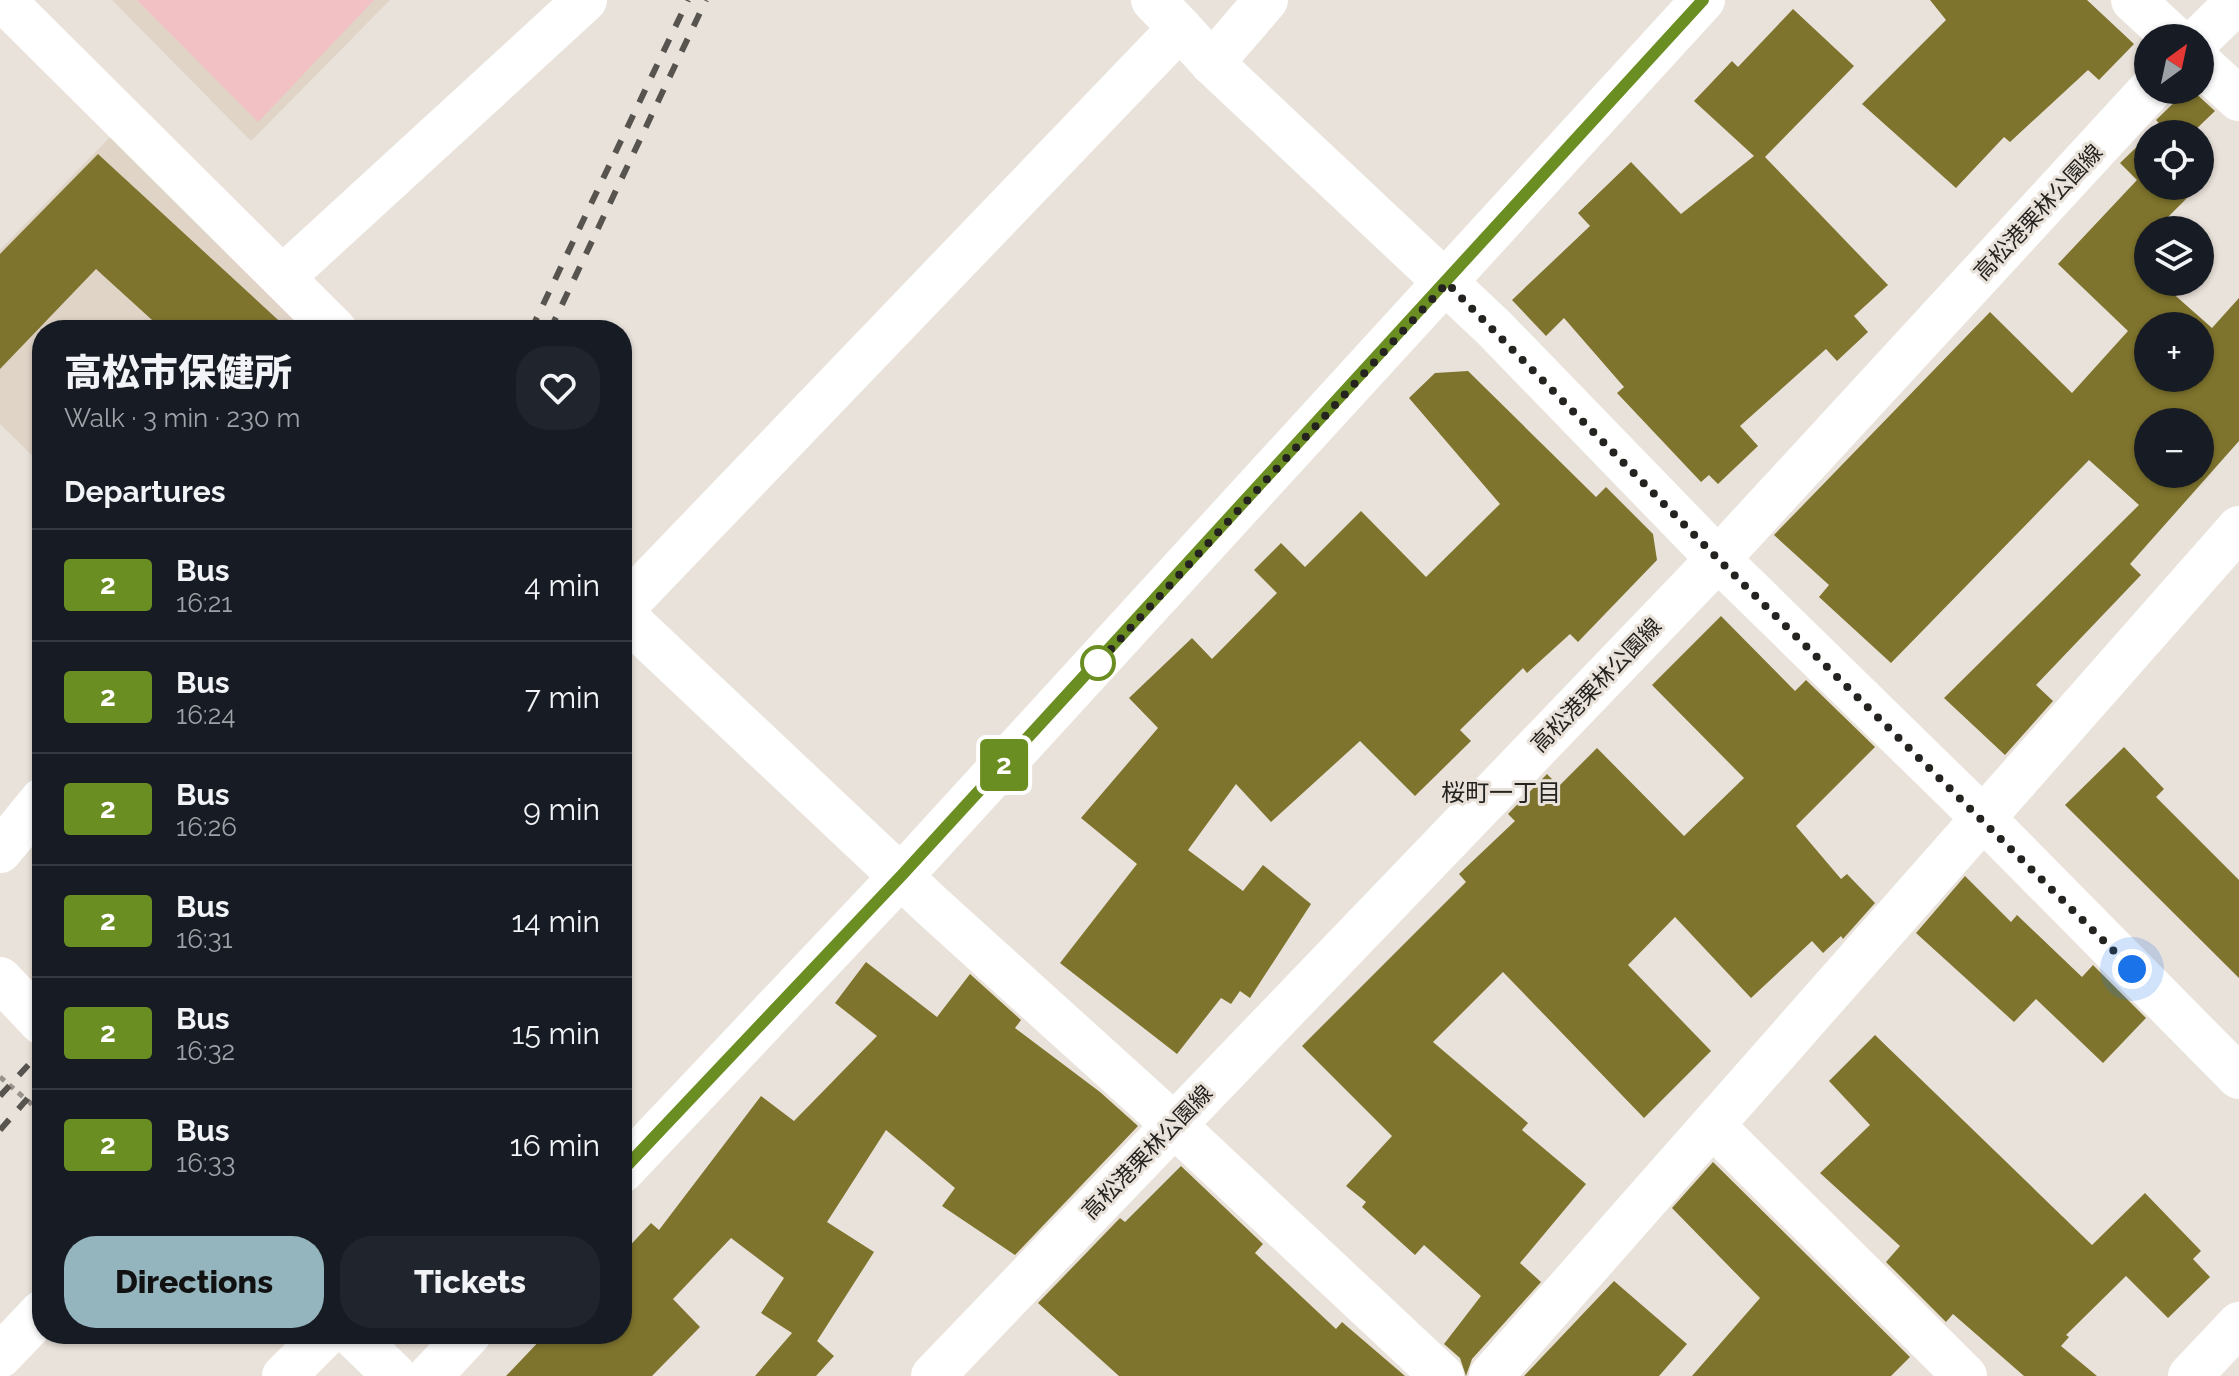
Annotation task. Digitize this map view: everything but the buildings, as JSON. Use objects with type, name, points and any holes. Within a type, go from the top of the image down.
[{"type":"street","points":[[3,0],[325,320]]},
{"type":"street","points":[[283,277],[585,0]]},
{"type":"street","points":[[1212,63],[1266,0]]},
{"type":"street","points":[[632,1160],[902,875],[1703,0]]},
{"type":"street","points":[[2133,0],[2159,24]]},
{"type":"street","points":[[2214,24],[2239,0]]},
{"type":"street","points":[[632,600],[1166,14],[1212,63],[1447,283],[1718,559],[1982,817],[2239,1077]]},
{"type":"street","points":[[2214,76],[2239,99]]},
{"type":"street","name":"高松港栗林公園線","points":[[933,1376],[1718,559],[2137,104]]},
{"type":"street","points":[[1491,1376],[2239,528]]},
{"type":"street","points":[[632,620],[1442,1376]]},
{"type":"street","points":[[0,851],[32,812]]},
{"type":"street","points":[[0,979],[32,1013]]},
{"type":"street","points":[[1713,1126],[1965,1376]]},
{"type":"street","points":[[0,1356],[32,1322]]},
{"type":"street","points":[[2190,1376],[2239,1324]]},
{"type":"street","points":[[284,1376],[316,1344]]},
{"type":"street","points":[[362,1344],[395,1376]]},
{"type":"street","points":[[430,1376],[460,1344]]},
{"type":"path","points":[[0,1078],[32,1107]]},
{"type":"shaded area","points":[[112,0],[390,0],[251,141]]},
{"type":"shaded area","points":[[137,0],[374,0],[258,122]]},
{"type":"shaded area","points":[[116,131],[308,320],[32,320],[32,455],[0,424],[0,250]]},
{"type":"railway","points":[[536,320],[688,0]]},
{"type":"railway","points":[[555,320],[706,0]]},
{"type":"railway","points":[[0,1096],[32,1061]]},
{"type":"railway","points":[[0,1130],[32,1093]]},
{"type":"bus line","name":"2","points":[[632,1160],[902,875],[1703,0]]},
{"type":"district","name":"桜町一丁目","points":[[1501,793]]},
{"type":"route","points":[[1098,663],[1090,672],[1447,283],[1718,559],[1982,817],[2132,969]]}]
